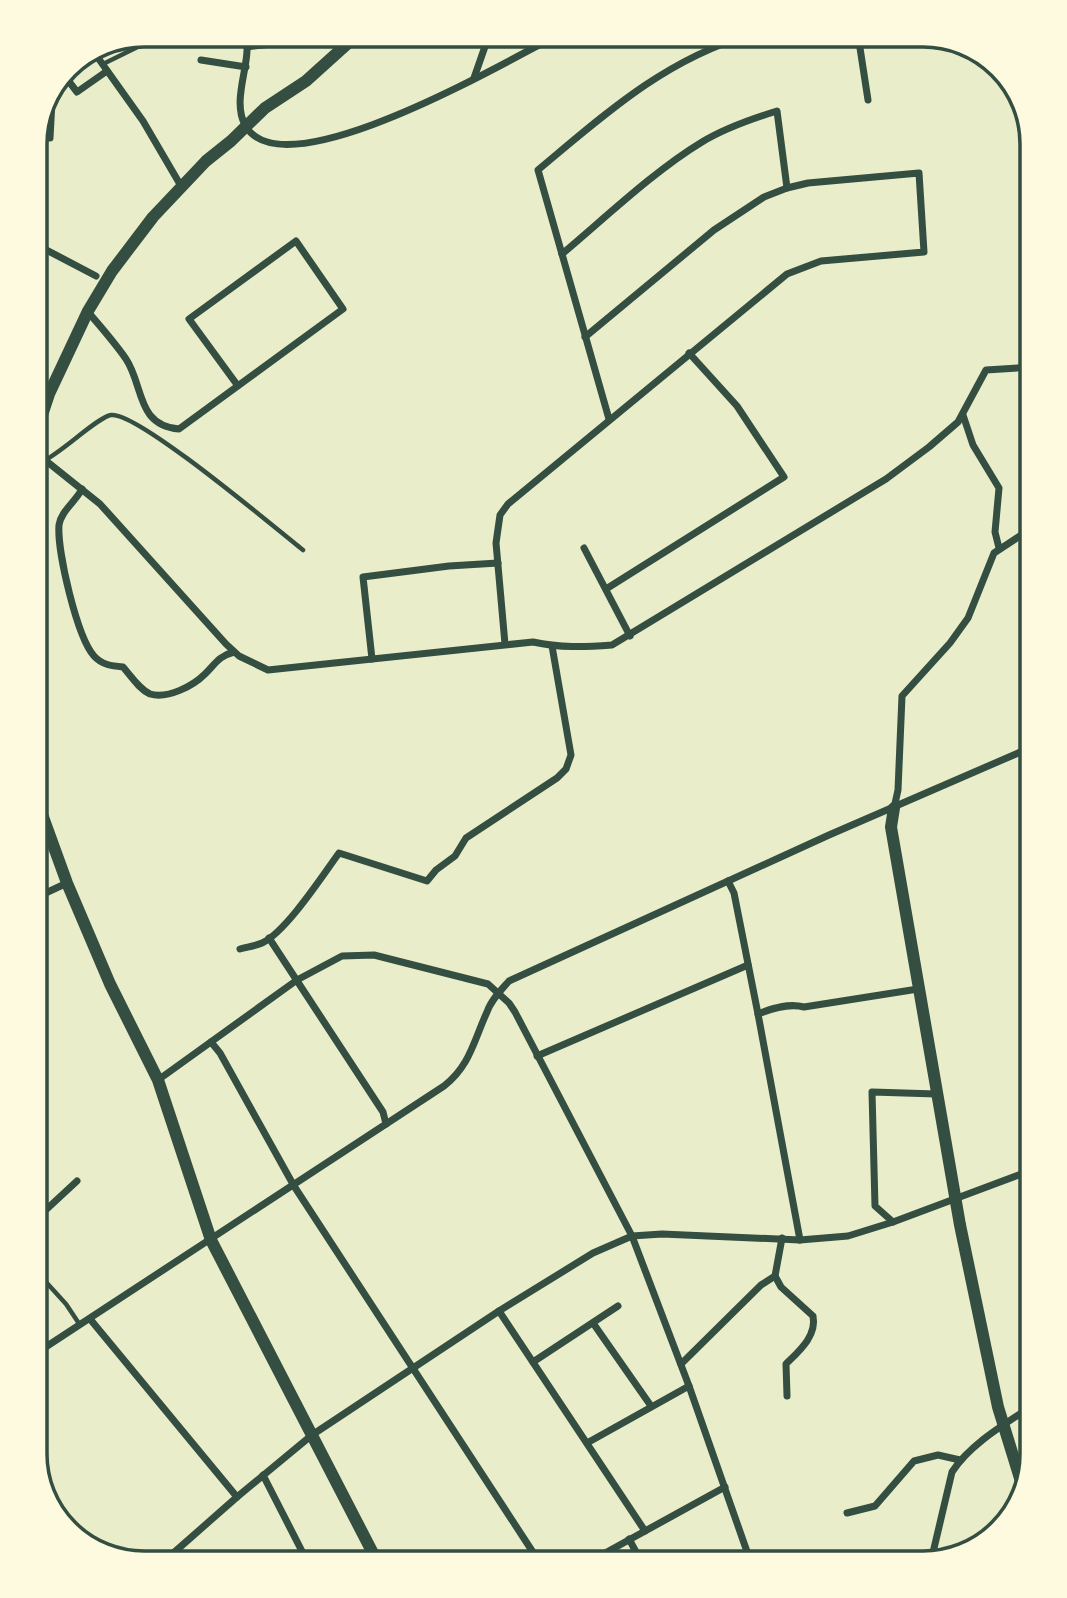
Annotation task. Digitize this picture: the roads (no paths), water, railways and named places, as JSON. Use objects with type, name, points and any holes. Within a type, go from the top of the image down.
[{"type":"street","points":[[47,400],[88,311],[112,271],[153,217],[205,161],[265,108],[306,81],[345,47]]},
{"type":"street","points":[[474,78],[485,47]]},
{"type":"street","points":[[248,48],[241,98],[246,127],[262,141],[297,145],[360,131],[395,117],[535,47]]},
{"type":"street","points":[[609,419],[538,170],[659,75],[714,47]]},
{"type":"street","points":[[860,47],[868,100]]},
{"type":"street","points":[[99,59],[143,121],[181,186]]},
{"type":"street","points":[[201,60],[246,66]]},
{"type":"street","points":[[70,82],[78,92],[105,67]]},
{"type":"street","points":[[562,254],[702,142],[748,120],[777,111],[786,188]]},
{"type":"street","points":[[50,138],[51,119]]},
{"type":"street","points":[[505,644],[497,528],[500,515],[508,504],[771,285],[803,266],[836,259],[924,252],[919,173],[832,180],[786,188],[764,197],[730,218],[586,337]]},
{"type":"street","points":[[88,311],[128,362],[148,412],[162,425],[179,429],[343,309],[296,241],[189,319],[237,386]]},
{"type":"street","points":[[47,250],[96,276]]},
{"type":"street","points":[[606,589],[784,477],[737,406],[689,353]]},
{"type":"street","points":[[47,462],[100,504],[234,652],[268,670],[505,644],[533,642],[552,646],[612,645],[886,479],[958,422],[986,370],[1020,368]]},
{"type":"street","points":[[963,415],[973,445],[999,488],[995,532],[999,548]]},
{"type":"street","points":[[82,489],[60,520],[60,544],[75,612],[95,657],[109,666],[124,667],[142,688],[152,694],[161,694],[194,684],[221,655],[234,652]]},
{"type":"street","points":[[1018,1471],[1003,1425],[955,1200],[891,827],[898,790],[902,696],[950,643],[968,618],[994,553],[1020,535]]},
{"type":"street","points":[[584,548],[630,636]]},
{"type":"street","points":[[372,659],[363,577],[498,563]]},
{"type":"street","points":[[240,949],[270,938],[301,905],[339,853],[427,881],[436,870],[455,856],[466,838],[557,778],[566,769],[571,755],[552,646]]},
{"type":"street","points":[[47,1345],[444,1086],[463,1069],[487,1009],[509,981],[1020,752]]},
{"type":"street","points":[[47,831],[110,984],[158,1080],[211,1240],[372,1551]]},
{"type":"street","points":[[728,881],[734,893],[800,1240]]},
{"type":"street","points":[[47,892],[67,883]]},
{"type":"street","points":[[270,938],[383,1112],[386,1124]]},
{"type":"street","points":[[158,1080],[297,980],[342,956],[374,955],[488,985],[499,993],[515,1012],[621,1211],[681,1364],[747,1551]]},
{"type":"street","points":[[537,1056],[748,965]]},
{"type":"street","points":[[758,1014],[795,1004],[804,1007],[918,989]]},
{"type":"street","points":[[211,1042],[220,1052],[293,1186],[532,1551]]},
{"type":"street","points":[[893,1222],[875,1206],[872,1092],[936,1094]]},
{"type":"street","points":[[176,1551],[312,1435],[499,1311],[593,1253],[632,1236],[662,1234],[800,1240],[848,1236],[1020,1175]]},
{"type":"street","points":[[47,1209],[77,1181]]},
{"type":"street","points":[[782,1238],[775,1276],[781,1287],[813,1316],[814,1323],[812,1333],[786,1364],[787,1396]]},
{"type":"street","points":[[681,1364],[761,1285],[775,1276]]},
{"type":"street","points":[[533,1362],[618,1306]]},
{"type":"street","points":[[499,1311],[645,1531]]},
{"type":"street","points":[[90,1319],[237,1497]]},
{"type":"street","points":[[593,1323],[651,1406]]},
{"type":"street","points":[[587,1443],[689,1386]]},
{"type":"street","points":[[934,1550],[952,1472],[960,1460],[1020,1414]]},
{"type":"street","points":[[847,1513],[875,1506],[914,1461],[938,1455],[960,1460]]},
{"type":"street","points":[[263,1475],[302,1551]]},
{"type":"street","points":[[608,1551],[725,1487]]},
{"type":"street","points":[[629,1539],[636,1551]]},
{"type":"lane","points":[[105,67],[140,47]]},
{"type":"lane","points":[[248,48],[257,47]]},
{"type":"lane","points":[[47,459],[107,416],[123,417],[172,448],[303,550]]},
{"type":"lane","points":[[47,1283],[80,1325]]}]
